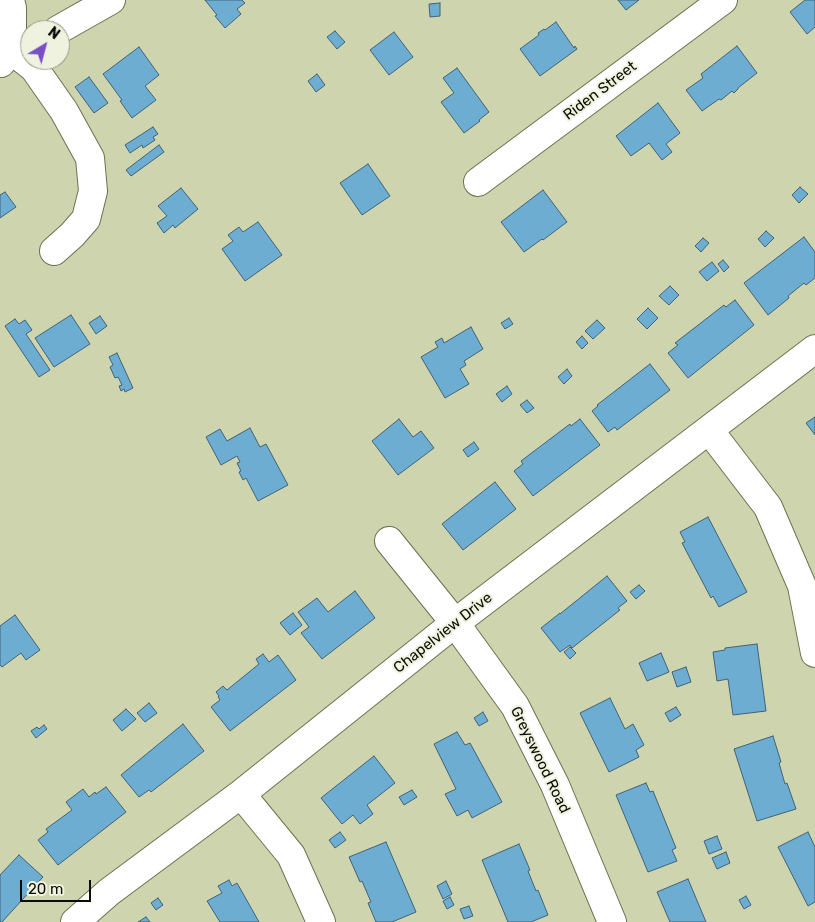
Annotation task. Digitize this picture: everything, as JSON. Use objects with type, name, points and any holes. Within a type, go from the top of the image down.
[{"type":"street","points":[[10,0],[12,8],[13,51],[34,68],[64,111],[90,158],[93,191],[86,219],[54,251]]},
{"type":"street","points":[[70,23],[111,0]]},
{"type":"street","name":"Riden Street","points":[[478,182],[723,0]]},
{"type":"street","name":"Chapelview Drive","points":[[75,922],[109,892],[241,794],[455,623],[815,349]]},
{"type":"street","points":[[709,430],[768,507],[802,586],[815,653]]},
{"type":"street","name":"Greyswood Road","points":[[389,541],[455,623],[516,706],[555,785],[612,922]]},
{"type":"street","points":[[241,794],[290,856],[321,922]]},
{"type":"building","points":[[205,0],[242,0],[245,3],[237,9],[241,14],[225,28]]},
{"type":"building","points":[[618,0],[639,0],[626,10]]},
{"type":"building","points":[[805,0],[815,0],[815,27],[807,34],[790,12]]},
{"type":"building","points":[[440,3],[440,16],[430,17],[429,4]]},
{"type":"building","points":[[556,22],[574,48],[575,46],[577,49],[540,76],[520,49],[539,35],[538,33]]},
{"type":"building","points":[[335,31],[345,42],[337,49],[327,37]]},
{"type":"building","points":[[394,32],[413,57],[389,75],[370,50]]},
{"type":"building","points":[[737,46],[757,73],[734,93],[732,91],[702,111],[686,90],[703,78],[701,74]]},
{"type":"building","points":[[139,47],[159,75],[145,86],[156,100],[132,118],[120,101],[122,100],[103,74]]},
{"type":"building","points":[[457,68],[489,112],[464,133],[441,102],[454,93],[443,78]]},
{"type":"building","points":[[317,74],[325,85],[316,92],[308,81]]},
{"type":"building","points":[[89,77],[108,103],[94,113],[75,87]]},
{"type":"building","points":[[658,103],[680,133],[666,144],[672,152],[662,160],[649,143],[631,156],[616,136]]},
{"type":"building","points":[[153,127],[158,134],[153,137],[155,140],[143,148],[142,145],[130,153],[125,145]]},
{"type":"building","points":[[159,145],[164,152],[131,176],[126,170]]},
{"type":"building","points":[[368,164],[390,196],[362,215],[340,183]]},
{"type":"building","points":[[800,187],[808,194],[799,203],[792,195]]},
{"type":"building","points":[[181,188],[198,209],[175,228],[173,225],[164,233],[157,223],[167,216],[158,206]]},
{"type":"building","points":[[543,190],[567,222],[524,252],[501,222]]},
{"type":"building","points":[[5,192],[16,207],[0,218],[0,195]]},
{"type":"building","points":[[258,222],[282,255],[245,281],[222,249],[233,241],[228,235],[239,227],[243,232]]},
{"type":"building","points":[[766,231],[774,238],[765,247],[758,239]]},
{"type":"building","points":[[804,237],[815,252],[815,278],[806,285],[804,283],[768,315],[744,283]]},
{"type":"building","points":[[703,238],[709,243],[701,252],[695,246]]},
{"type":"building","points":[[723,260],[729,267],[724,272],[718,264]]},
{"type":"building","points":[[712,262],[719,271],[707,281],[699,272]]},
{"type":"building","points":[[670,286],[679,295],[669,305],[659,296]]},
{"type":"building","points":[[735,300],[754,325],[688,378],[668,353],[678,345],[675,343],[724,305],[726,307]]},
{"type":"building","points":[[648,308],[658,318],[647,329],[637,319]]},
{"type":"building","points":[[71,315],[90,344],[54,367],[35,338]]},
{"type":"building","points":[[100,316],[107,326],[96,334],[89,323]]},
{"type":"building","points":[[509,318],[513,324],[505,329],[501,323]]},
{"type":"building","points":[[15,319],[19,324],[25,320],[32,330],[26,334],[50,370],[39,377],[5,326]]},
{"type":"building","points":[[597,320],[605,328],[593,339],[585,331]]},
{"type":"building","points":[[471,327],[483,349],[464,361],[466,365],[460,369],[469,384],[445,398],[421,357],[438,347],[435,342],[442,338],[444,343]]},
{"type":"building","points":[[582,336],[588,343],[582,349],[576,342]]},
{"type":"building","points":[[117,353],[133,388],[125,392],[124,389],[121,391],[119,386],[122,385],[118,377],[115,378],[110,367],[113,365],[109,357]]},
{"type":"building","points":[[650,364],[670,390],[617,430],[615,427],[608,432],[592,411],[597,405]]},
{"type":"building","points":[[567,369],[572,376],[564,384],[558,377]]},
{"type":"building","points":[[507,386],[512,394],[502,402],[496,394]]},
{"type":"building","points":[[527,400],[534,408],[527,413],[520,405]]},
{"type":"building","points":[[815,417],[815,435],[806,423]]},
{"type":"building","points":[[399,419],[413,437],[421,431],[434,448],[398,475],[372,441]]},
{"type":"building","points":[[580,419],[600,445],[533,496],[514,471],[523,464],[521,461],[570,424],[571,426]]},
{"type":"building","points":[[250,428],[260,447],[266,444],[288,485],[258,501],[246,478],[243,480],[239,472],[241,471],[237,463],[240,462],[237,456],[221,465],[206,437],[220,429],[227,441]]},
{"type":"building","points":[[474,442],[479,449],[468,457],[463,450]]},
{"type":"building","points":[[495,482],[516,509],[463,550],[442,524]]},
{"type":"building","points":[[708,517],[747,592],[719,607],[713,596],[711,598],[682,543],[685,542],[680,532]]},
{"type":"building","points":[[607,576],[627,601],[618,608],[620,610],[572,648],[570,645],[560,652],[541,628]]},
{"type":"building","points":[[639,585],[645,591],[636,599],[630,592]]},
{"type":"building","points":[[355,591],[375,618],[322,659],[301,633],[309,627],[298,612],[317,598],[328,612]]},
{"type":"building","points":[[293,613],[302,625],[290,635],[280,623]]},
{"type":"building","points":[[15,615],[40,650],[26,660],[21,653],[2,667],[0,665],[0,626]]},
{"type":"building","points":[[757,644],[766,711],[733,715],[728,679],[717,681],[713,652],[725,650],[725,648]]},
{"type":"building","points":[[570,647],[576,653],[570,659],[564,652]]},
{"type":"building","points":[[661,653],[669,672],[647,681],[639,663]]},
{"type":"building","points":[[263,654],[269,662],[278,655],[296,680],[230,731],[211,707],[220,700],[216,692],[223,686],[227,690],[259,664],[256,659]]},
{"type":"building","points":[[686,667],[691,682],[677,687],[672,672]]},
{"type":"building","points":[[610,698],[625,729],[633,724],[644,745],[636,750],[639,757],[609,772],[580,713]]},
{"type":"building","points":[[149,703],[157,713],[145,722],[137,713]]},
{"type":"building","points":[[676,707],[681,715],[670,722],[665,713]]},
{"type":"building","points":[[126,709],[136,719],[122,731],[113,720]]},
{"type":"building","points":[[483,712],[488,721],[479,726],[474,718]]},
{"type":"building","points":[[183,724],[204,751],[151,792],[149,790],[139,797],[121,775]]},
{"type":"building","points":[[44,725],[47,729],[36,738],[31,731],[37,727],[39,729]]},
{"type":"building","points":[[457,732],[465,745],[470,743],[502,802],[472,818],[468,810],[457,816],[445,794],[456,789],[434,744]]},
{"type":"building","points":[[773,736],[785,784],[787,783],[796,809],[757,821],[734,749]]},
{"type":"building","points":[[374,756],[395,783],[367,805],[373,814],[360,824],[353,815],[342,824],[321,798]]},
{"type":"building","points":[[646,783],[650,792],[653,791],[676,848],[672,850],[677,861],[648,872],[616,795]]},
{"type":"building","points":[[106,787],[126,812],[58,865],[38,840],[48,832],[46,829],[72,810],[66,802],[83,789],[89,797]]},
{"type":"building","points":[[412,790],[417,797],[404,805],[399,797]]},
{"type":"building","points":[[340,832],[346,840],[335,848],[329,840]]},
{"type":"building","points":[[808,832],[815,847],[815,902],[808,906],[778,847]]},
{"type":"building","points":[[717,836],[722,849],[709,854],[704,841]]},
{"type":"building","points":[[386,842],[416,912],[392,922],[376,922],[368,903],[371,902],[349,857]]},
{"type":"building","points":[[519,844],[530,870],[528,871],[536,891],[538,890],[548,915],[531,922],[508,922],[482,860]]},
{"type":"building","points":[[726,852],[730,863],[717,869],[712,858]]},
{"type":"building","points":[[19,855],[43,877],[0,922],[0,875]]},
{"type":"building","points":[[688,879],[706,922],[670,922],[657,892]]},
{"type":"building","points":[[229,880],[232,886],[237,883],[259,922],[220,922],[207,901],[222,893],[218,886]]},
{"type":"building","points":[[446,881],[452,894],[443,899],[437,886]]},
{"type":"building","points":[[746,896],[751,905],[744,909],[739,900]]},
{"type":"building","points":[[450,897],[454,905],[447,909],[443,901]]},
{"type":"building","points":[[158,898],[163,905],[156,910],[151,903]]},
{"type":"building","points":[[469,906],[473,916],[464,919],[460,909]]},
{"type":"building","points":[[146,917],[150,922],[138,922]]}]
